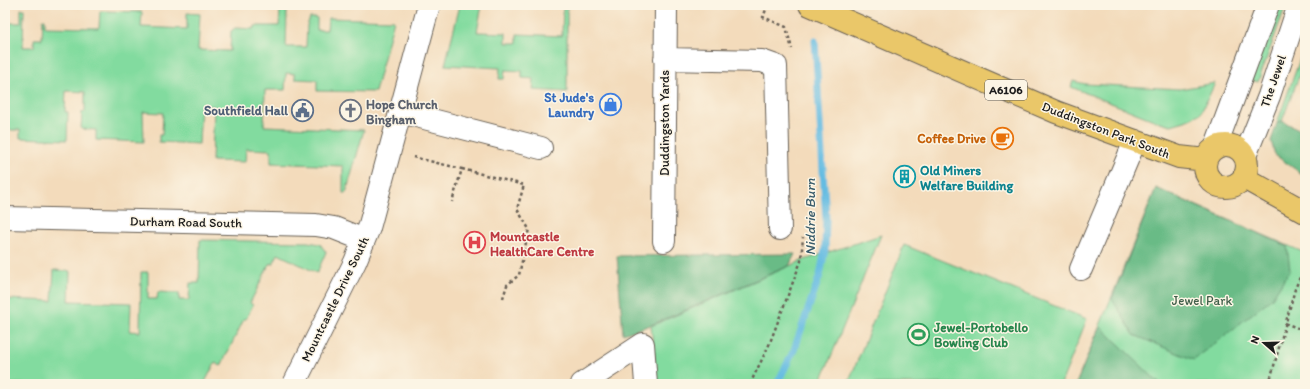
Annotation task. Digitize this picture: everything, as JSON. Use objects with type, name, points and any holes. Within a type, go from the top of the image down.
[{"type":"main road","name":"Duddingston Park South","points":[[810,5],[1056,112],[1179,157],[1210,154],[1224,145],[1237,147],[1245,156]]},
{"type":"main road","points":[[1210,154],[1207,174],[1219,185],[1231,186],[1244,178],[1247,166],[1245,156]]},
{"type":"main road","points":[[1244,178],[1305,212]]},
{"type":"street","name":"Mountcastle Drive South","points":[[294,384],[364,240],[373,214],[429,5]]},
{"type":"street","name":"Duddingston Yards","points":[[664,241],[657,176],[665,59],[666,5]]},
{"type":"street","points":[[1210,154],[1268,5]]},
{"type":"street","name":"The Jewel","points":[[1245,156],[1269,96],[1299,5]]},
{"type":"street","points":[[665,59],[762,61],[776,66],[780,229]]},
{"type":"street","points":[[401,112],[541,148]]},
{"type":"street","points":[[1081,269],[1135,141]]},
{"type":"street","name":"Durham Road South","points":[[5,218],[316,225],[334,228],[364,240]]},
{"type":"street","points":[[582,384],[642,344],[646,384]]},
{"type":"path","points":[[410,156],[524,185],[517,209],[529,229],[519,275],[507,284],[503,298]]},
{"type":"path","points":[[452,202],[462,169]]},
{"type":"path","points":[[1269,384],[1295,289],[1305,265]]},
{"type":"path","points":[[1285,323],[1305,331]]},
{"type":"green space","points":[[460,5],[482,5],[477,32],[506,33],[506,43],[517,43],[517,34],[562,36],[563,6],[567,6],[567,92],[533,90],[534,79],[522,78],[522,71],[505,70],[504,79],[499,79],[500,68],[445,65]]},
{"type":"green space","points":[[1278,5],[1286,5],[1258,82],[1251,80]]},
{"type":"green space","points":[[21,9],[24,9],[23,47],[34,47],[34,39],[42,39],[43,19],[45,19],[45,27],[99,28],[100,11],[142,12],[141,27],[187,29],[187,13],[200,14],[198,50],[230,51],[231,31],[235,28],[254,29],[255,26],[279,26],[280,10],[287,10],[286,47],[306,47],[307,25],[310,18],[317,18],[317,30],[327,30],[328,18],[394,20],[375,92],[317,91],[317,80],[295,79],[295,74],[286,73],[285,90],[265,90],[264,126],[364,130],[346,193],[343,193],[343,166],[271,163],[271,150],[246,149],[245,162],[212,161],[214,106],[201,106],[199,144],[159,142],[159,135],[162,135],[163,113],[143,112],[144,142],[96,140],[96,130],[81,129],[82,112],[85,112],[85,92],[66,91],[65,112],[68,112],[67,140],[20,138],[20,130],[8,130],[7,138],[5,138],[5,23],[21,23]]},
{"type":"green space","points":[[1305,45],[1305,60],[1282,121],[1277,123]]},
{"type":"green space","points":[[1073,81],[1085,84],[1180,89],[1215,83],[1201,113],[1185,121],[1171,125],[1156,121],[1071,87]]},
{"type":"green space","points":[[1282,121],[1305,132],[1305,176],[1275,155],[1271,141],[1277,123]]},
{"type":"green space","name":"Jewel Park","points":[[1156,188],[1305,253],[1305,384],[1076,384]]},
{"type":"green space","points":[[1156,188],[1287,246],[1290,270],[1272,298],[1194,360],[1134,335],[1112,299]]},
{"type":"green space","points":[[881,235],[821,381],[827,384],[657,384],[651,326],[801,261]]},
{"type":"green space","points":[[200,240],[308,242],[320,244],[326,252],[317,273],[278,254],[273,264],[270,263],[250,303],[253,305],[246,319],[244,319],[221,366],[215,363],[205,382],[209,384],[5,384],[5,299],[52,301],[54,270],[70,271],[69,301],[131,303],[130,331],[140,332],[141,272],[148,272],[148,299],[157,299],[158,292],[179,293],[179,300],[189,300],[190,283],[199,283]]},
{"type":"green space","points":[[904,245],[1087,319],[1061,384],[848,384]]},
{"type":"green space","points":[[795,254],[789,266],[651,325],[623,334],[617,256]]},
{"type":"green space","points":[[1100,326],[1160,384],[1076,384]]},
{"type":"waterway","name":"Niddrie Burn","points":[[777,384],[794,350],[820,275],[825,250],[826,219],[815,41]]},
{"type":"place","name":"St Jude's Laundry","points":[[610,104]]},
{"type":"place","name":"Southfield Hall","points":[[303,110]]},
{"type":"place","name":"Hope Church Bingham","points":[[350,111]]},
{"type":"place","name":"Coffee Drive","points":[[1002,138]]},
{"type":"place","name":"Old Miners Welfare Building","points":[[904,177]]},
{"type":"place","name":"Mountcastle HealthCare Centre","points":[[475,243]]},
{"type":"place","name":"Jewel-Portobello Bowling Club","points":[[918,334]]}]
